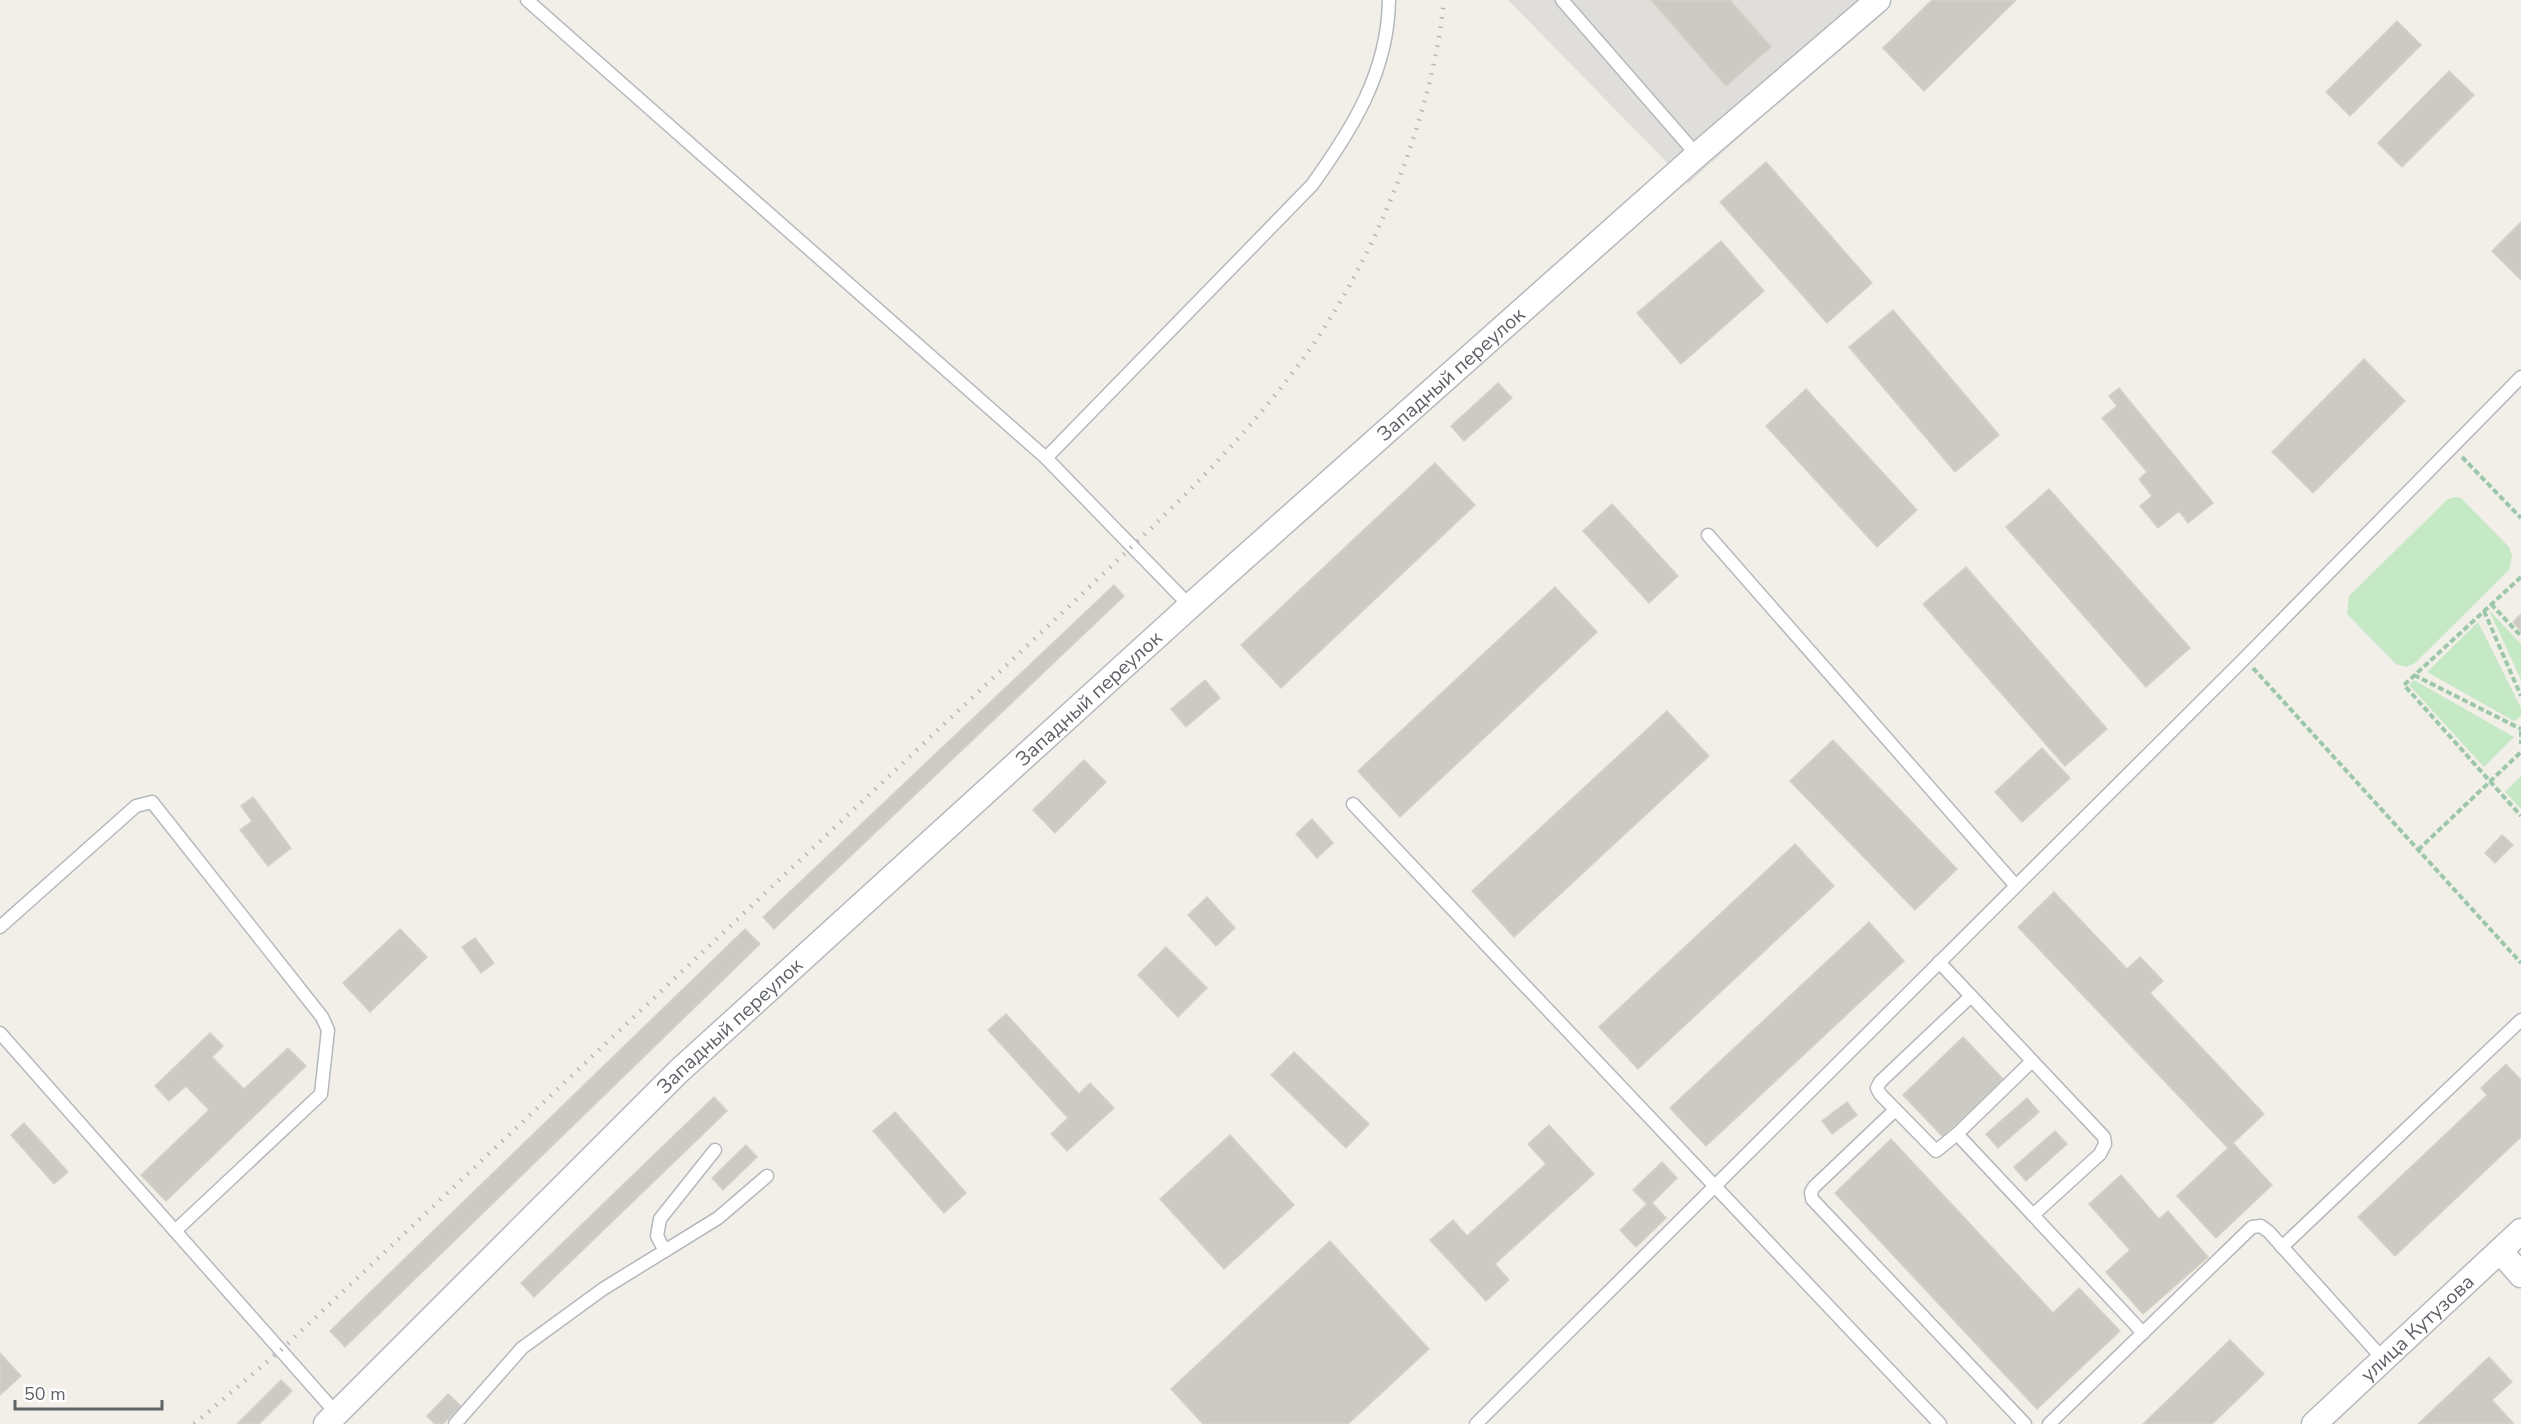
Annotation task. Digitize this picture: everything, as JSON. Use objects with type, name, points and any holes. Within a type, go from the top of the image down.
[{"type":"street","name":"Западный переулок","points":[[331,1419],[679,1071],[1190,606],[1697,155],[1878,0]]},
{"type":"street","name":"улица Кутузова","points":[[2314,1424],[2521,1231]]},
{"type":"street","points":[[2500,1251],[2521,1275]]},
{"type":"lane","points":[[527,0],[1046,458],[1190,606]]},
{"type":"lane","points":[[1046,458],[1312,185],[1347,137],[1376,78],[1388,30],[1389,0]]},
{"type":"lane","points":[[1563,0],[1697,155]]},
{"type":"lane","points":[[1476,1424],[2244,659],[2521,377]]},
{"type":"lane","points":[[1708,535],[2016,886]]},
{"type":"lane","points":[[0,927],[136,806],[152,802],[322,1017],[328,1029],[321,1094],[175,1231]]},
{"type":"lane","points":[[1353,804],[1713,1187],[1940,1424]]},
{"type":"lane","points":[[1939,962],[2104,1137],[2105,1144],[2100,1154],[2033,1215]]},
{"type":"lane","points":[[1971,996],[1880,1082],[1877,1088],[1880,1094],[1895,1110],[1936,1150],[1957,1134],[2032,1061]]},
{"type":"lane","points":[[2282,1247],[2521,1020]]},
{"type":"lane","points":[[0,1033],[175,1231],[331,1419]]},
{"type":"lane","points":[[1895,1110],[1814,1186],[1811,1192],[1812,1199],[2025,1424]]},
{"type":"lane","points":[[1957,1134],[2143,1333]]},
{"type":"lane","points":[[665,1251],[657,1236],[660,1220],[715,1150]]},
{"type":"lane","points":[[455,1424],[522,1348],[603,1289],[718,1218],[767,1176]]},
{"type":"lane","points":[[2049,1424],[2252,1227],[2261,1226],[2282,1247],[2383,1359]]},
{"type":"path","points":[[2453,448],[2521,518]]},
{"type":"path","points":[[2521,577],[2403,685],[2521,816]]},
{"type":"path","points":[[2491,604],[2521,636]]},
{"type":"path","points":[[2484,610],[2521,696]]},
{"type":"path","points":[[2244,659],[2521,963]]},
{"type":"path","points":[[2414,675],[2521,730],[2521,744]]},
{"type":"path","points":[[2418,850],[2521,752]]},
{"type":"shaded area","points":[[1508,0],[1889,0],[1688,184]]},
{"type":"green space","points":[[2461,498],[2509,547],[2512,556],[2509,570],[2415,663],[2406,667],[2396,664],[2347,614],[2349,596],[2448,499]]},
{"type":"green space","points":[[2489,610],[2521,644],[2521,680]]},
{"type":"green space","points":[[2478,622],[2521,708],[2521,716],[2514,721],[2427,672]]},
{"type":"green space","points":[[2414,680],[2514,737],[2484,767],[2409,685]]},
{"type":"green space","points":[[2521,776],[2521,809],[2505,792]]},
{"type":"building","points":[[1651,0],[1730,0],[1771,47],[1726,86]]},
{"type":"building","points":[[1932,0],[2016,0],[1924,91],[1883,48]]},
{"type":"building","points":[[2397,21],[2421,45],[2350,116],[2326,92]]},
{"type":"building","points":[[2449,71],[2474,95],[2402,167],[2378,143]]},
{"type":"building","points":[[1766,162],[1872,283],[1827,323],[1720,202]]},
{"type":"building","points":[[2521,222],[2521,280],[2492,251]]},
{"type":"building","points":[[1721,241],[1764,291],[1681,364],[1637,313]]},
{"type":"building","points":[[1893,310],[1999,435],[1955,472],[1849,347]]},
{"type":"building","points":[[2364,359],[2405,401],[2313,493],[2272,452]]},
{"type":"building","points":[[1498,383],[1512,398],[1464,441],[1451,426]]},
{"type":"building","points":[[2119,388],[2213,503],[2188,523],[2179,511],[2158,528],[2140,506],[2152,496],[2139,479],[2147,472],[2102,418],[2117,406],[2109,396]]},
{"type":"building","points":[[1806,389],[1917,510],[1877,547],[1766,426]]},
{"type":"building","points":[[1435,463],[1475,505],[1281,688],[1241,645]]},
{"type":"building","points":[[2049,489],[2190,648],[2146,687],[2006,527]]},
{"type":"building","points":[[1612,504],[1678,576],[1649,603],[1583,531]]},
{"type":"building","points":[[1966,567],[2107,729],[2065,766],[1923,604]]},
{"type":"building","points":[[1114,585],[1124,596],[774,929],[763,917]]},
{"type":"building","points":[[1555,587],[1597,632],[1400,817],[1358,771]]},
{"type":"building","points":[[2521,614],[2521,631],[2513,622]]},
{"type":"building","points":[[1205,680],[1220,698],[1186,727],[1171,709]]},
{"type":"building","points":[[1667,711],[1709,756],[1514,937],[1472,891]]},
{"type":"building","points":[[1833,740],[1957,869],[1915,910],[1790,781]]},
{"type":"building","points":[[2042,748],[2070,778],[2022,822],[1995,792]]},
{"type":"building","points":[[1084,760],[1106,782],[1055,833],[1033,810]]},
{"type":"building","points":[[253,797],[291,848],[268,866],[240,830],[252,821],[241,806]]},
{"type":"building","points":[[1312,819],[1333,843],[1317,858],[1296,834]]},
{"type":"building","points":[[2502,835],[2513,845],[2495,863],[2485,853]]},
{"type":"building","points":[[1795,844],[1834,886],[1638,1069],[1599,1027]]},
{"type":"building","points":[[2054,892],[2127,969],[2140,957],[2163,981],[2150,993],[2264,1114],[2233,1143],[2272,1185],[2216,1238],[2177,1196],[2228,1148],[2018,927]]},
{"type":"building","points":[[1207,897],[1235,928],[1216,946],[1188,915]]},
{"type":"building","points":[[1869,922],[1904,961],[1706,1146],[1670,1108]]},
{"type":"building","points":[[400,929],[427,957],[370,1012],[343,983]]},
{"type":"building","points":[[745,929],[760,944],[345,1347],[330,1331]]},
{"type":"building","points":[[475,938],[494,963],[481,973],[462,947]]},
{"type":"building","points":[[1166,947],[1207,988],[1178,1017],[1138,975]]},
{"type":"building","points":[[1006,1014],[1079,1094],[1090,1083],[1114,1108],[1067,1151],[1051,1134],[1068,1118],[988,1030]]},
{"type":"building","points":[[210,1033],[223,1046],[212,1057],[244,1089],[288,1048],[306,1066],[166,1201],[141,1175],[209,1110],[186,1086],[169,1101],[155,1086]]},
{"type":"building","points":[[1963,1037],[2003,1079],[1943,1137],[1903,1095]]},
{"type":"building","points":[[1294,1052],[1369,1124],[1346,1148],[1271,1075]]},
{"type":"building","points":[[2506,1064],[2521,1080],[2521,1137],[2395,1256],[2358,1217],[2487,1095],[2481,1088]]},
{"type":"building","points":[[714,1097],[727,1111],[534,1297],[521,1283]]},
{"type":"building","points":[[2027,1098],[2039,1112],[1998,1148],[1986,1134]]},
{"type":"building","points":[[1847,1102],[1857,1115],[1832,1134],[1822,1121]]},
{"type":"building","points":[[895,1112],[966,1193],[944,1213],[873,1131]]},
{"type":"building","points":[[24,1123],[68,1172],[54,1184],[11,1135]]},
{"type":"building","points":[[1549,1125],[1594,1174],[1495,1264],[1509,1280],[1486,1301],[1430,1240],[1453,1220],[1467,1236],[1546,1164],[1528,1144]]},
{"type":"building","points":[[2055,1131],[2067,1144],[2026,1181],[2014,1167]]},
{"type":"building","points":[[1230,1135],[1294,1205],[1224,1269],[1160,1199]]},
{"type":"building","points":[[1891,1139],[2053,1313],[2079,1288],[2120,1331],[2037,1409],[1835,1193]]},
{"type":"building","points":[[746,1145],[757,1157],[723,1190],[712,1178]]},
{"type":"building","points":[[1662,1162],[1677,1178],[1652,1203],[1666,1218],[1636,1247],[1620,1230],[1647,1204],[1633,1190]]},
{"type":"building","points":[[2121,1175],[2159,1219],[2168,1211],[2208,1257],[2143,1314],[2106,1272],[2130,1250],[2089,1204]]},
{"type":"building","points":[[1330,1241],[1429,1349],[1348,1424],[1203,1424],[1171,1389]]},
{"type":"building","points":[[2230,1340],[2264,1374],[2212,1424],[2143,1424]]},
{"type":"building","points":[[0,1353],[21,1376],[0,1395]]},
{"type":"building","points":[[2489,1357],[2512,1382],[2492,1400],[2514,1424],[2418,1424]]},
{"type":"building","points":[[281,1380],[292,1391],[259,1424],[237,1424]]},
{"type":"building","points":[[448,1394],[461,1406],[443,1424],[435,1424],[427,1416]]},
{"type":"railway","points":[[194,1424],[281,1350],[1081,595],[1197,482],[1252,423],[1278,392],[1328,322],[1375,235],[1413,141],[1427,93],[1444,0]]}]
